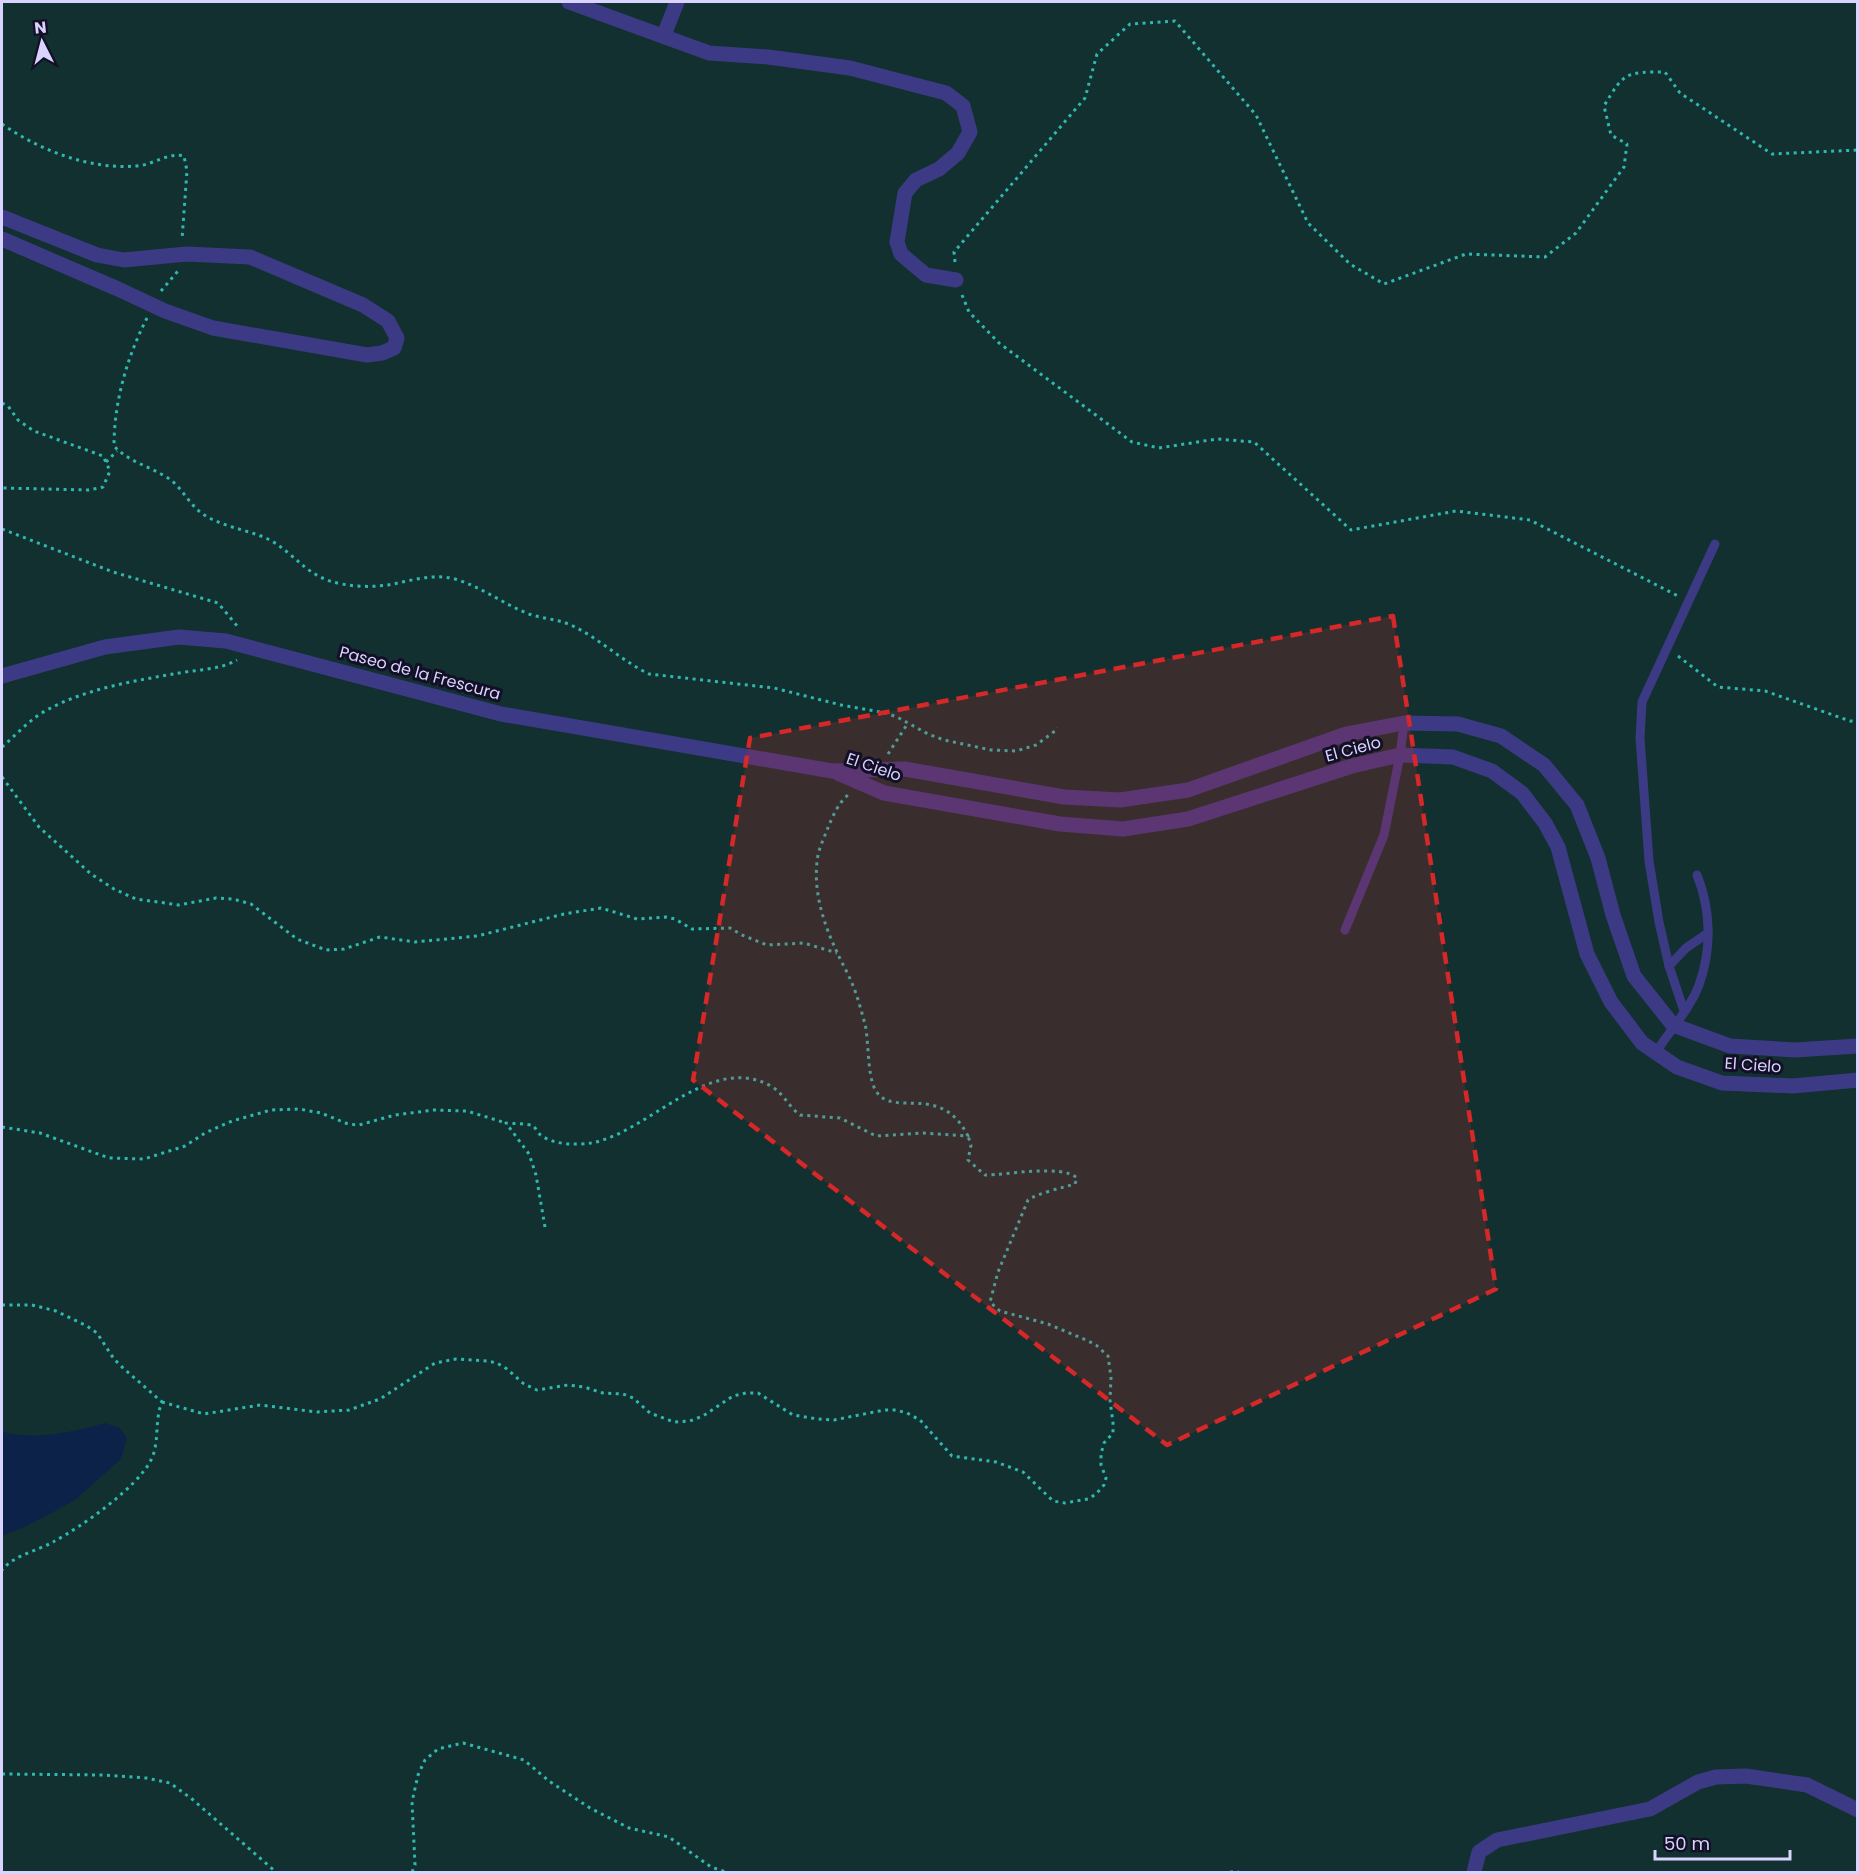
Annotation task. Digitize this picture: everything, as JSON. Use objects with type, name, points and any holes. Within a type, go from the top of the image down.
[{"type":"street","points":[[569,2],[709,53],[768,57],[850,68],[946,93],[963,106],[970,132],[958,153],[939,169],[916,180],[905,193],[897,242],[901,254],[926,275],[956,280]]},
{"type":"street","points":[[663,35],[676,2]]},
{"type":"street","points":[[2,217],[97,255],[124,260],[183,254],[250,257],[363,305],[388,321],[397,338],[394,348],[382,353],[367,355],[213,328],[153,306],[2,239]]},
{"type":"street","points":[[87,276],[97,255]]},
{"type":"street","name":"Paseo de la Frescura","points":[[2,676],[105,647],[179,637],[226,640],[501,714],[832,771]]},
{"type":"street","name":"El Cielo","points":[[832,771],[905,770],[1064,797],[1120,800],[1188,790],[1346,734],[1404,723],[1458,724],[1501,736],[1544,765],[1577,805],[1598,858],[1634,976],[1673,1025],[1730,1046],[1795,1050],[1857,1046]]},
{"type":"street","name":"El Cielo","points":[[832,771],[884,793],[1060,824],[1123,829],[1188,819],[1352,766],[1400,755],[1453,757],[1492,771],[1522,793],[1545,823],[1558,847],[1587,954],[1611,1002],[1642,1043],[1677,1067],[1722,1083],[1793,1086],[1857,1080]]},
{"type":"street","points":[[1474,1872],[1479,1852],[1497,1840],[1650,1809],[1698,1782],[1716,1777],[1746,1776],[1807,1785],[1857,1810]]},
{"type":"lane","points":[[1684,1011],[1669,966],[1649,861],[1640,738],[1642,702],[1715,544]]},
{"type":"lane","points":[[1345,930],[1384,835],[1404,723]]},
{"type":"lane","points":[[1656,1052],[1698,987],[1705,963],[1708,919],[1705,895],[1696,875]]},
{"type":"lane","points":[[1669,966],[1686,948],[1708,933]]},
{"type":"path","points":[[1688,601],[1530,520],[1456,511],[1351,530],[1254,442],[1217,439],[1159,448],[1132,442],[999,343],[969,312],[956,280],[954,252],[1085,98],[1097,54],[1130,24],[1175,21],[1256,115],[1308,223],[1350,264],[1384,284],[1466,254],[1545,257],[1576,233],[1624,167],[1627,144],[1611,135],[1604,106],[1617,83],[1632,72],[1665,72],[1680,93],[1772,154],[1857,150]]},
{"type":"path","points":[[2,124],[35,143],[84,162],[136,166],[153,163],[174,154],[184,156],[187,171],[182,234],[183,254],[180,269],[165,286],[153,306],[129,361],[118,402],[114,446],[123,456],[169,479],[197,510],[207,517],[270,541],[303,567],[326,580],[357,586],[374,586],[417,578],[452,578],[475,585],[529,614],[571,624],[598,640],[633,666],[649,674],[774,688],[841,705],[886,713],[944,740],[991,750],[1016,752],[1036,745],[1056,727]]},
{"type":"path","points":[[2,403],[8,406],[18,420],[34,431],[103,456],[110,471],[103,487],[89,490],[2,488]]},
{"type":"path","points":[[106,462],[118,451]]},
{"type":"path","points":[[2,529],[113,572],[218,603],[237,624],[245,646],[236,662],[127,681],[81,695],[44,712],[25,724],[2,747]]},
{"type":"path","points":[[1667,647],[1718,687],[1765,691],[1857,721]]},
{"type":"path","points":[[875,770],[890,752],[908,723]]},
{"type":"path","points":[[2,777],[39,828],[91,874],[114,890],[136,898],[179,905],[216,898],[233,899],[251,904],[297,939],[326,950],[344,949],[380,936],[415,942],[477,936],[564,914],[601,908],[638,919],[666,917],[675,919],[692,929],[730,928],[767,945],[804,943],[837,954]]},
{"type":"path","points":[[2,1305],[32,1305],[66,1314],[97,1333],[122,1368],[162,1402],[204,1414],[260,1405],[317,1412],[349,1410],[380,1398],[435,1363],[456,1359],[487,1361],[497,1363],[524,1384],[537,1390],[568,1385],[603,1393],[623,1394],[633,1398],[650,1413],[674,1422],[703,1416],[733,1396],[746,1393],[758,1393],[793,1415],[818,1419],[834,1420],[884,1410],[896,1410],[920,1420],[952,1456],[996,1462],[1023,1472],[1053,1501],[1065,1503],[1088,1499],[1104,1485],[1106,1478],[1101,1466],[1101,1454],[1104,1443],[1113,1433],[1108,1356],[1096,1345],[1086,1340],[1048,1324],[1000,1311],[990,1302],[998,1272],[1028,1200],[1034,1196],[1075,1184],[1077,1178],[1073,1174],[1060,1171],[985,1175],[968,1160],[971,1145],[962,1124],[954,1115],[940,1106],[925,1103],[898,1103],[884,1098],[877,1092],[873,1081],[865,1026],[852,981],[837,954],[817,892],[818,857],[822,843],[845,797],[863,784]]},
{"type":"path","points":[[2,1127],[40,1133],[109,1158],[144,1160],[171,1152],[232,1121],[271,1110],[299,1109],[321,1113],[348,1124],[359,1125],[395,1115],[434,1110],[467,1111],[506,1123],[532,1126],[542,1137],[556,1142],[593,1143],[616,1135],[678,1099],[711,1083],[731,1078],[748,1079],[772,1087],[800,1115],[840,1118],[876,1136],[923,1133],[968,1136]]},
{"type":"path","points":[[506,1123],[529,1154],[536,1175],[545,1227]]},
{"type":"path","points":[[2,1570],[8,1562],[54,1542],[101,1510],[145,1470],[155,1449],[158,1412],[162,1402]]},
{"type":"path","points":[[412,1872],[415,1865],[411,1802],[418,1775],[425,1761],[438,1749],[464,1743],[524,1760],[549,1781],[590,1808],[628,1828],[669,1837],[711,1867],[726,1872]]},
{"type":"path","points":[[2,1774],[104,1775],[146,1778],[170,1784],[192,1799],[276,1872]]},
{"type":"path","points":[[1230,1872],[1239,1872]]},
{"type":"highlighted area","points":[[1393,616],[1496,1289],[1167,1445],[693,1080],[750,738]]},
{"type":"green space","points":[[2,2],[1857,2],[1857,1872],[2,1872]]},
{"type":"water","points":[[105,1423],[120,1428],[127,1438],[121,1459],[75,1500],[27,1526],[2,1536],[2,1432],[28,1435],[54,1434]]}]
